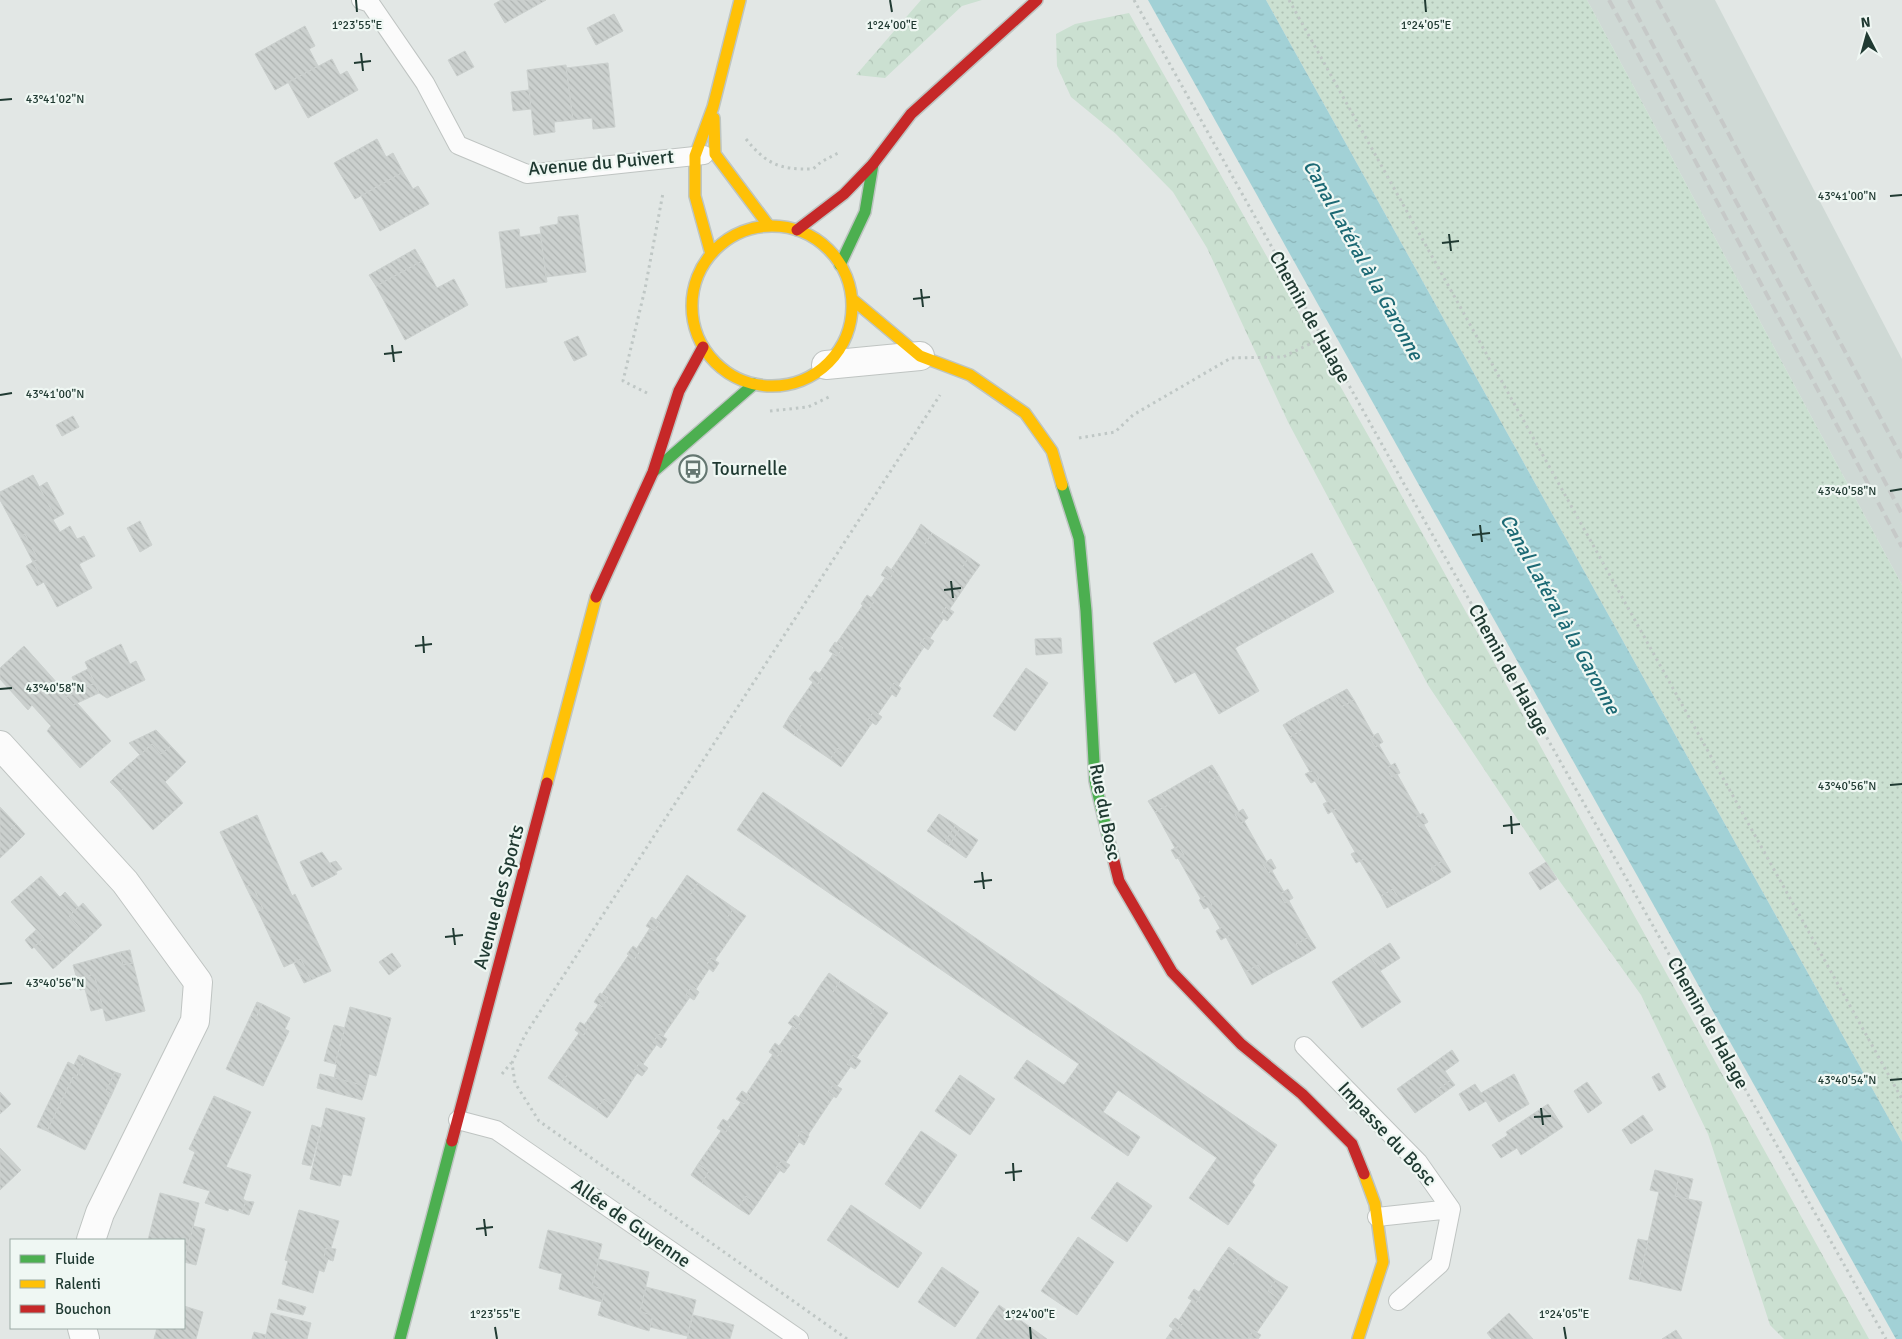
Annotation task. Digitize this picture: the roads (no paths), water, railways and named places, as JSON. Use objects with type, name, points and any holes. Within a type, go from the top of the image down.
[{"type":"main road","points":[[711,254],[695,196],[695,156],[713,107],[740,0]]},
{"type":"main road","points":[[797,230],[844,194],[873,164],[911,114],[1037,0]]},
{"type":"main road","points":[[713,107],[715,154],[769,226]]},
{"type":"main road","points":[[840,265],[865,212],[873,164]]},
{"type":"main road","points":[[769,226],[797,230],[814,238],[829,250],[840,265],[848,281],[852,299],[850,324],[841,346],[826,365],[804,379],[779,386],[754,384],[716,364],[703,348],[694,325],[692,300],[698,275],[711,254],[727,240],[747,230],[769,226]]},
{"type":"main road","name":"Rue du Bosc","points":[[852,299],[920,356],[970,375],[1025,413],[1052,451],[1079,538],[1086,610],[1095,782],[1119,881],[1172,972],[1240,1044],[1302,1094],[1352,1144],[1375,1204],[1383,1262],[1358,1339]]},
{"type":"main road","name":"Avenue des Sports","points":[[400,1339],[596,598],[653,472],[679,391],[703,348]]},
{"type":"main road","name":"Avenue des Sports","points":[[653,472],[754,384]]},
{"type":"street","name":"Rue du Bosc","points":[[826,365],[920,356]]},
{"type":"street","points":[[0,745],[126,882],[198,982],[195,1021],[100,1213],[91,1239]]},
{"type":"lane","name":"Avenue du Puivert","points":[[361,0],[370,3],[425,83],[458,145],[527,174],[715,154]]},
{"type":"lane","name":"Impasse du Bosc","points":[[1304,1046],[1418,1162],[1452,1209]]},
{"type":"lane","name":"Allée de Guyenne","points":[[458,1120],[496,1130],[799,1339]]},
{"type":"lane","points":[[1377,1218],[1452,1209],[1440,1264],[1398,1301]]},
{"type":"water","name":"Canal Latéral à la Garonne","points":[[1148,0],[1266,0],[1902,1142],[1902,1339],[1896,1339]]},
{"type":"railway","points":[[1609,0],[1902,547]]},
{"type":"railway","points":[[1629,0],[1902,514]]},
{"type":"railway","points":[[1657,0],[1902,458]]},
{"type":"place","name":"Tournelle","points":[[693,469]]}]
